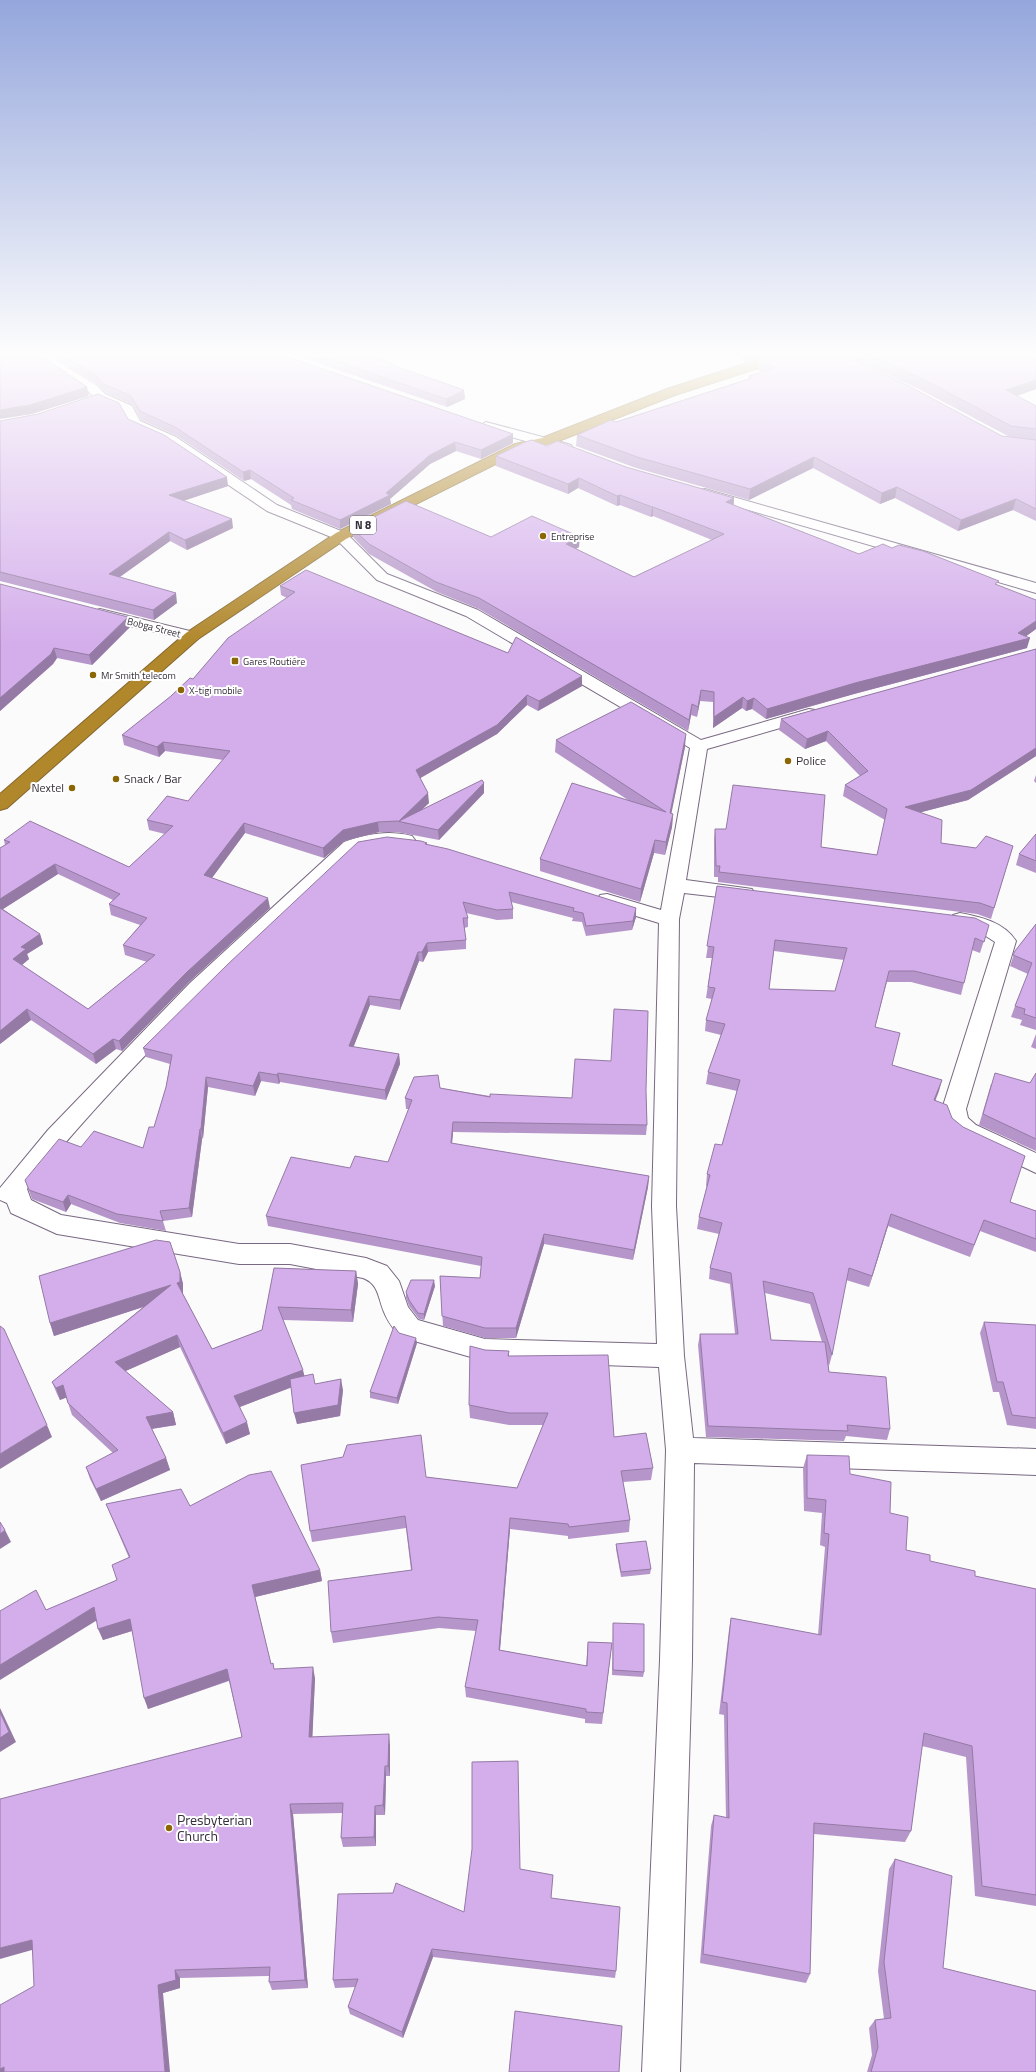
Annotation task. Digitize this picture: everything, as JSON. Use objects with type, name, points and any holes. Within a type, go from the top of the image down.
[{"type":"highway","name":"N 8","points":[[0,804],[192,636],[341,536],[511,451]]},
{"type":"street","points":[[186,451],[272,508],[341,536],[382,577],[472,613],[699,746],[823,710]]},
{"type":"street","points":[[573,451],[582,454]]},
{"type":"street","points":[[691,489],[1036,588]]},
{"type":"street","name":"Bobga Street","points":[[86,610],[192,636]]},
{"type":"street","points":[[661,2072],[676,1660],[680,1450],[671,1356],[664,1206],[669,918],[699,746]]},
{"type":"street","points":[[426,844],[403,839],[384,838],[368,840],[351,846],[198,988],[56,1136],[9,1194],[18,1196],[20,1206],[57,1224],[239,1254],[290,1254],[366,1268],[378,1274],[390,1288],[396,1311],[409,1328],[485,1350],[671,1356]]},
{"type":"street","points":[[674,885],[767,897]]},
{"type":"street","points":[[585,893],[669,918]]},
{"type":"street","points":[[939,918],[978,922],[1001,935],[1006,942],[982,1014],[954,1109],[958,1122],[968,1131],[1036,1164]]},
{"type":"street","points":[[680,1450],[1036,1462]]},
{"type":"building","points":[[0,451],[188,451],[227,477],[169,495],[232,519],[185,540],[169,532],[109,574],[176,593],[153,610],[0,572]]},
{"type":"building","points":[[211,451],[438,451],[430,455],[386,493],[390,495],[340,520],[291,500],[294,498],[250,470],[243,472]]},
{"type":"building","points":[[507,451],[583,451],[626,467],[734,498],[726,502],[859,554],[883,544],[892,548],[899,545],[923,551],[999,581],[995,584],[1036,600],[1036,621],[1018,633],[1030,638],[855,683],[767,709],[754,698],[747,701],[743,697],[714,717],[714,692],[701,690],[698,707],[692,704],[689,720],[479,598],[436,582],[369,544],[352,528],[406,501],[491,537],[532,516],[580,537],[566,544],[634,577],[724,534],[620,495],[617,496],[579,478],[568,484],[496,456]]},
{"type":"building","points":[[620,451],[1036,451],[1036,509],[1016,499],[961,520],[897,487],[882,493],[814,457],[750,489]]},
{"type":"building","points":[[306,570],[508,653],[516,637],[582,676],[539,701],[527,695],[497,725],[416,770],[428,793],[399,821],[482,780],[484,783],[438,830],[397,821],[378,822],[343,830],[323,848],[244,823],[204,875],[268,898],[187,972],[119,1041],[113,1039],[93,1054],[27,1009],[0,1031],[0,908],[40,934],[21,947],[26,949],[13,959],[88,1009],[155,955],[123,945],[147,918],[109,904],[120,894],[55,864],[0,899],[0,848],[10,842],[4,840],[30,821],[129,867],[173,826],[147,820],[167,796],[188,801],[230,751],[163,742],[157,747],[122,735],[171,696],[190,678],[193,679],[228,638],[295,592],[280,586]]},
{"type":"building","points":[[0,584],[128,617],[89,655],[54,648],[51,654],[0,698]]},
{"type":"building","points":[[1036,649],[1036,748],[971,790],[905,807],[942,820],[941,843],[976,848],[986,836],[1013,846],[994,908],[980,903],[719,872],[720,866],[716,866],[715,829],[726,829],[733,785],[825,795],[821,847],[877,855],[887,809],[845,785],[868,771],[828,731],[807,739],[781,719]]},
{"type":"building","points":[[631,702],[686,734],[670,813],[673,814],[666,842],[655,840],[641,889],[540,859],[572,783],[666,812],[556,740]]},
{"type":"building","points":[[1036,834],[1036,861],[1019,854]]},
{"type":"building","points":[[387,837],[421,841],[427,843],[425,844],[448,849],[636,908],[633,921],[586,926],[583,913],[573,911],[574,908],[509,892],[513,909],[497,910],[463,902],[468,918],[463,918],[466,940],[427,943],[422,952],[418,952],[400,1000],[369,996],[349,1046],[399,1054],[385,1090],[278,1073],[277,1075],[259,1072],[253,1086],[206,1077],[201,1129],[189,1208],[160,1211],[163,1221],[117,1214],[68,1195],[63,1202],[29,1190],[25,1180],[59,1139],[81,1147],[94,1131],[143,1148],[149,1127],[154,1127],[166,1087],[172,1055],[143,1048],[228,964],[358,842]]},
{"type":"building","points":[[717,886],[975,918],[989,925],[984,942],[975,938],[964,983],[914,971],[889,971],[875,1027],[900,1033],[892,1065],[942,1080],[934,1100],[947,1105],[952,1118],[963,1127],[1025,1156],[1010,1202],[1036,1211],[1036,1239],[984,1220],[974,1245],[891,1214],[872,1276],[849,1268],[832,1355],[813,1293],[763,1281],[771,1340],[825,1342],[829,1372],[886,1377],[890,1429],[847,1425],[848,1431],[708,1426],[700,1334],[738,1334],[731,1273],[710,1268],[722,1223],[699,1217],[710,1175],[707,1174],[715,1144],[722,1145],[740,1080],[708,1072],[725,1024],[706,1020],[715,988],[708,987],[714,947],[707,946]],"holes":[[[775,940],[847,948],[835,991],[769,989]]]},
{"type":"building","points":[[1036,924],[1036,1018],[1024,1014],[1025,1009],[1015,1006],[1032,963],[1013,955]]},
{"type":"building","points":[[614,1009],[648,1011],[646,1091],[647,1125],[453,1122],[451,1143],[649,1176],[634,1250],[544,1234],[516,1328],[485,1328],[442,1316],[440,1276],[480,1278],[482,1257],[266,1216],[291,1157],[350,1168],[355,1156],[388,1162],[412,1100],[405,1098],[414,1077],[438,1075],[440,1088],[490,1097],[490,1094],[572,1098],[575,1059],[611,1061]]},
{"type":"building","points":[[995,1073],[1030,1083],[1036,1073],[1036,1139],[983,1114]]},
{"type":"building","points":[[156,1240],[170,1242],[180,1272],[180,1282],[177,1283],[212,1349],[262,1330],[274,1268],[356,1271],[351,1310],[278,1307],[303,1370],[234,1396],[247,1422],[223,1433],[177,1335],[115,1362],[173,1412],[146,1417],[166,1458],[96,1489],[86,1467],[118,1450],[68,1403],[63,1385],[56,1388],[52,1382],[171,1285],[50,1323],[39,1276]]},
{"type":"building","points":[[411,1280],[434,1280],[424,1314],[418,1313],[409,1300],[406,1292]]},
{"type":"building","points":[[984,1322],[1036,1325],[1036,1418],[1012,1415],[1003,1382],[997,1382]]},
{"type":"building","points":[[0,1326],[4,1329],[47,1425],[0,1454]]},
{"type":"building","points":[[394,1326],[399,1333],[416,1338],[397,1398],[370,1392]]},
{"type":"building","points":[[470,1346],[485,1350],[509,1351],[508,1356],[608,1355],[614,1437],[646,1433],[653,1468],[621,1471],[630,1520],[569,1527],[568,1524],[510,1518],[499,1650],[587,1666],[588,1642],[612,1643],[603,1713],[586,1712],[586,1709],[465,1687],[478,1620],[438,1617],[331,1632],[328,1581],[412,1570],[405,1516],[310,1531],[301,1465],[343,1457],[347,1445],[421,1435],[426,1477],[517,1488],[548,1413],[509,1413],[469,1405]]},
{"type":"building","points":[[313,1374],[315,1384],[341,1379],[338,1405],[294,1413],[290,1379]]},
{"type":"building","points":[[807,1455],[849,1456],[850,1474],[891,1482],[890,1513],[908,1517],[906,1550],[930,1555],[930,1561],[975,1571],[975,1576],[1036,1589],[1036,1895],[982,1886],[972,1746],[924,1733],[911,1831],[814,1823],[810,1974],[703,1954],[714,1815],[729,1818],[727,1703],[722,1702],[731,1618],[821,1635],[829,1534],[824,1533],[826,1500],[807,1498]]},
{"type":"building","points":[[271,1471],[320,1570],[252,1585],[271,1664],[273,1663],[274,1669],[313,1667],[309,1737],[389,1734],[388,1766],[385,1766],[383,1805],[375,1806],[374,1837],[341,1838],[343,1803],[290,1804],[305,1980],[269,1982],[270,1967],[175,1970],[176,1980],[158,1985],[165,2072],[4,2072],[4,2067],[0,2069],[0,2005],[34,1986],[32,1940],[0,1948],[0,1799],[242,1737],[227,1669],[144,1698],[130,1619],[98,1629],[94,1607],[0,1665],[0,1611],[36,1590],[46,1610],[117,1580],[112,1565],[130,1557],[106,1504],[181,1489],[190,1506],[249,1475]]},
{"type":"building","points":[[0,1522],[5,1530],[0,1534]]},
{"type":"building","points":[[646,1541],[651,1569],[621,1572],[616,1544]]},
{"type":"building","points":[[613,1623],[644,1624],[644,1672],[613,1670]]},
{"type":"building","points":[[0,1712],[9,1732],[0,1738]]},
{"type":"building","points":[[518,1761],[520,1869],[553,1875],[551,1898],[620,1907],[616,1971],[432,1949],[402,2032],[348,2007],[358,1979],[333,1980],[338,1894],[393,1893],[396,1883],[464,1912],[472,1849],[472,1762]]},
{"type":"building","points":[[895,1859],[952,1876],[943,1968],[1036,1991],[1036,2072],[871,2072],[878,2047],[875,2020],[891,2018],[884,1962]]},
{"type":"building","points":[[515,2011],[622,2026],[619,2072],[509,2072]]},
{"type":"place","name":"Entreprise","points":[[543,536]]},
{"type":"place","name":"Gares Routiére","points":[[235,661]]},
{"type":"place","name":"Mr Smith telecom","points":[[93,675]]},
{"type":"place","name":"X-tigi mobile","points":[[181,690]]},
{"type":"place","name":"Police","points":[[788,761]]},
{"type":"place","name":"Snack / Bar","points":[[116,779]]},
{"type":"place","name":"Nextel","points":[[72,788]]},
{"type":"place","name":"Presbyterian Church","points":[[169,1828]]}]
